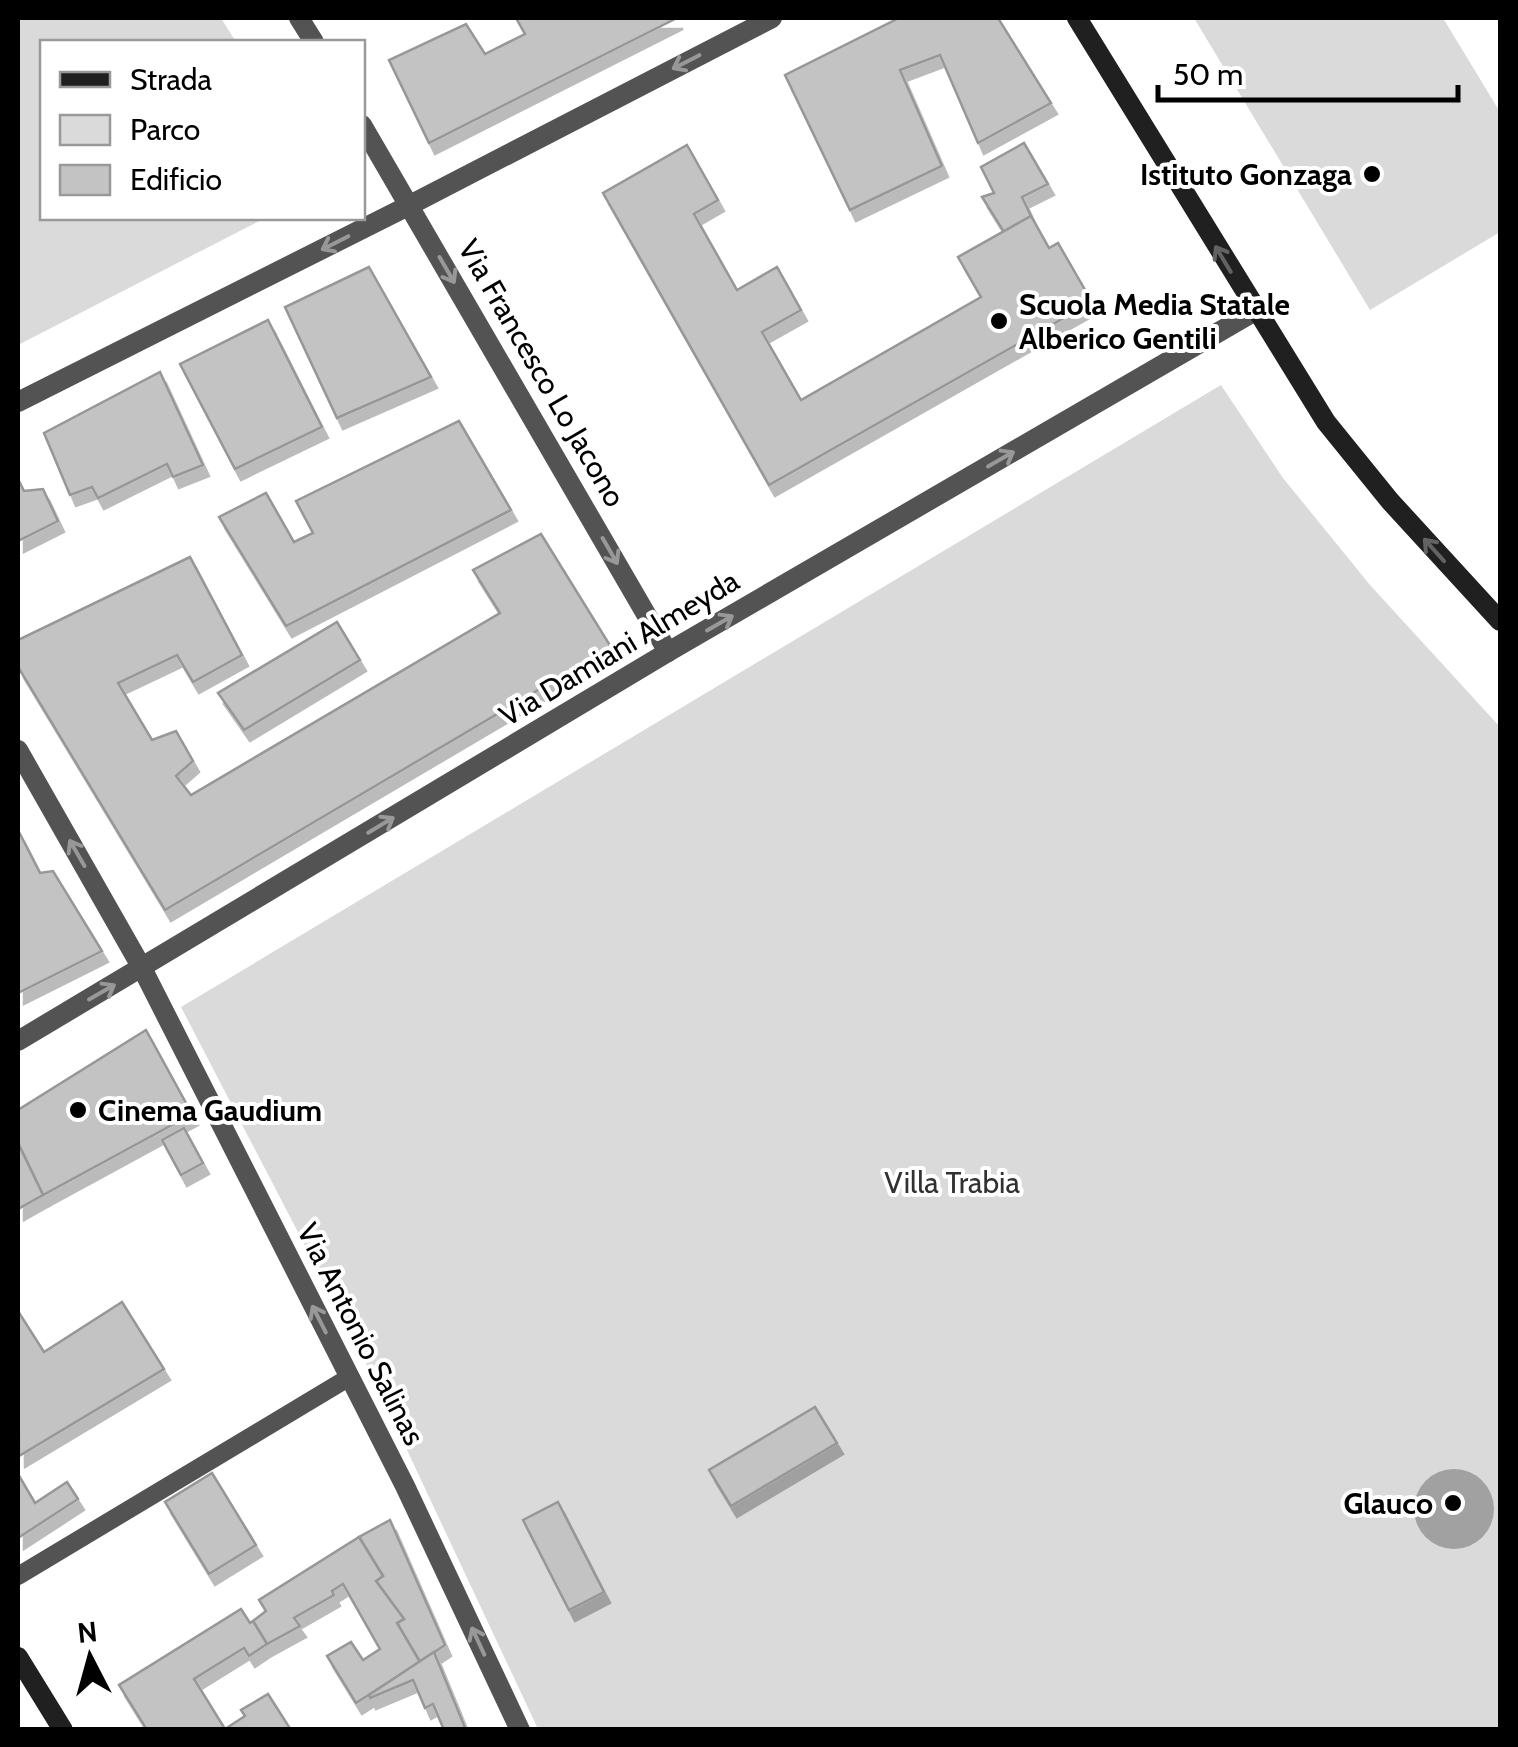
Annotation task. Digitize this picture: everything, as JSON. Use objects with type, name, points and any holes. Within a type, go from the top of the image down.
[{"type":"street","points":[[300,18],[313,40]]},
{"type":"street","points":[[18,402],[772,18]]},
{"type":"street","points":[[1078,18],[1254,311],[1326,422],[1390,501],[1500,621]]},
{"type":"street","name":"Via Francesco Lo Jacono","points":[[365,130],[668,652]]},
{"type":"street","name":"Via Damiani Almeyda","points":[[18,1041],[668,652],[1254,311]]},
{"type":"street","name":"Via Antonio Salinas","points":[[18,750],[142,968],[405,1486],[520,1730]]},
{"type":"street","points":[[18,1657],[63,1730]]},
{"type":"lane","points":[[18,1576],[348,1378]]},
{"type":"green space","points":[[18,18],[221,18],[235,40],[40,40],[40,220],[261,220],[18,345]]},
{"type":"green space","points":[[1194,18],[1443,18],[1500,112],[1500,232],[1370,310]]},
{"type":"green space","name":"Villa Trabia","points":[[1221,385],[1283,478],[1370,585],[1500,727],[1500,1729],[538,1729],[368,1367],[181,1007]]},
{"type":"shaded area","points":[[1454,1469],[1469,1472],[1482,1481],[1491,1494],[1491,1524],[1482,1537],[1469,1546],[1454,1549],[1439,1546],[1426,1537],[1417,1524],[1414,1509],[1417,1494],[1426,1481],[1439,1472]]},
{"type":"building","points":[[516,18],[677,18],[429,143],[389,60],[466,24],[485,54],[525,34]]},
{"type":"building","points":[[899,18],[998,18],[1051,103],[978,143],[940,55],[900,70],[942,166],[850,210],[785,75]]},
{"type":"building","points":[[1024,143],[1048,184],[1022,197],[1031,216],[1004,232],[982,197],[994,193],[981,167]]},
{"type":"building","name":"Scuola Media Statale Alberico Gentili","points":[[687,145],[718,200],[694,214],[737,290],[777,267],[801,310],[762,332],[801,400],[981,297],[958,257],[1031,216],[1049,248],[1058,243],[1092,302],[769,485],[603,193]]},
{"type":"building","points":[[369,267],[431,377],[337,418],[285,307]]},
{"type":"building","points":[[268,320],[322,427],[235,469],[180,364]]},
{"type":"building","points":[[160,372],[203,465],[173,477],[167,464],[98,498],[92,487],[70,495],[44,433]]},
{"type":"building","points":[[459,421],[511,510],[286,626],[219,517],[266,493],[294,542],[313,533],[296,501]]},
{"type":"building","points":[[18,479],[24,491],[43,489],[58,521],[18,541]]},
{"type":"building","points":[[541,534],[611,647],[165,910],[18,667],[18,640],[190,557],[242,655],[193,682],[177,655],[118,683],[152,740],[176,731],[193,761],[176,776],[191,795],[500,613],[473,570]]},
{"type":"building","points":[[337,622],[360,660],[244,730],[218,693]]},
{"type":"building","points":[[18,830],[40,873],[53,871],[102,951],[18,993]]},
{"type":"building","points":[[146,1030],[192,1114],[43,1195],[18,1143],[18,1110]]},
{"type":"building","points":[[184,1128],[203,1163],[181,1175],[162,1140]]},
{"type":"building","points":[[18,1143],[43,1195],[18,1209]]},
{"type":"building","points":[[122,1302],[164,1369],[19,1456],[18,1311],[44,1352]]},
{"type":"building","points":[[815,1407],[837,1443],[731,1506],[709,1470]]},
{"type":"building","points":[[212,1473],[256,1545],[209,1574],[165,1502]]},
{"type":"building","points":[[18,1474],[35,1503],[67,1482],[78,1499],[18,1538]]},
{"type":"building","points":[[558,1502],[604,1592],[569,1610],[523,1520]]},
{"type":"building","points":[[390,1520],[445,1645],[420,1662],[397,1623],[404,1619],[376,1581],[383,1576],[359,1537]]},
{"type":"building","points":[[359,1537],[383,1576],[376,1581],[404,1619],[397,1623],[420,1662],[356,1703],[327,1656],[351,1642],[363,1660],[380,1649],[343,1584],[332,1591],[334,1595],[294,1618],[300,1626],[267,1644],[253,1621],[266,1611],[259,1600]]},
{"type":"building","points":[[241,1609],[267,1644],[249,1656],[244,1648],[194,1679],[225,1729],[245,1716],[241,1710],[268,1694],[291,1730],[147,1730],[119,1685]]},
{"type":"building","points":[[434,1652],[466,1730],[444,1730],[433,1704],[425,1708],[413,1680],[370,1698],[369,1695]]},
{"type":"place","name":"Istituto Gonzaga","points":[[1372,174]]},
{"type":"place","name":"Scuola Media Statale Alberico Gentili","points":[[999,321]]},
{"type":"place","name":"Cinema Gaudium","points":[[78,1110]]},
{"type":"place","name":"Glauco","points":[[1453,1503]]}]
